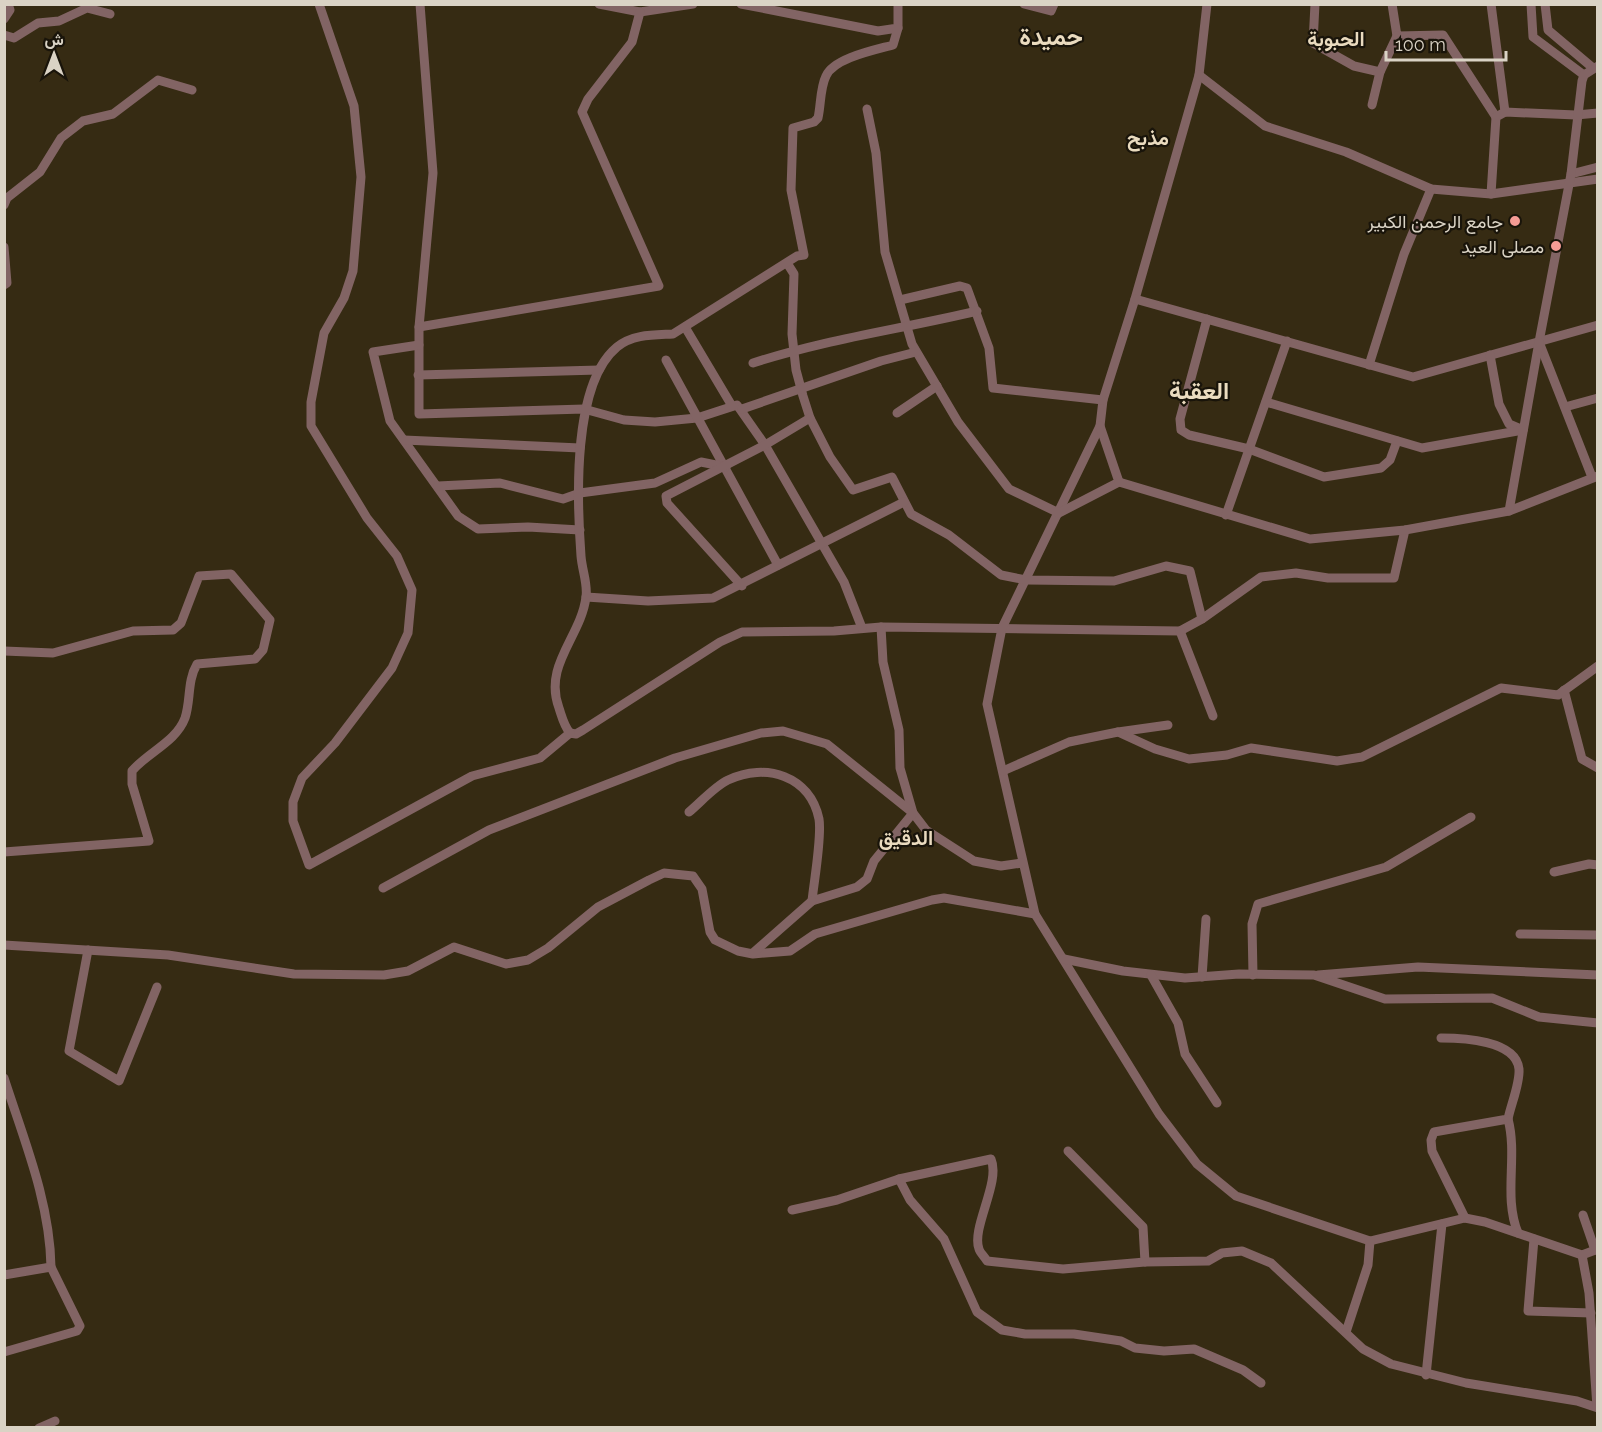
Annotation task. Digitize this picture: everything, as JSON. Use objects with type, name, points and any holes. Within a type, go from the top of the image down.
[{"type":"street","points":[[4,19],[10,10],[8,4]]},
{"type":"street","points":[[319,4],[354,106],[361,177],[353,271],[344,298],[324,333],[311,402],[311,426],[367,518],[397,555],[412,590],[408,633],[392,668],[335,743],[302,778],[294,802],[294,821],[309,865],[472,776],[540,758],[570,733],[576,734],[584,730],[732,636],[742,632],[881,627],[1180,632],[1261,577],[1281,573],[1328,578],[1394,578],[1406,530]]},
{"type":"street","points":[[420,4],[434,173],[419,327],[418,410],[424,415],[585,409],[624,420],[655,422],[697,417],[737,405],[742,409],[765,445],[844,582],[862,628]]},
{"type":"street","points":[[599,4],[640,12],[686,5]]},
{"type":"street","points":[[741,4],[878,31],[898,28]]},
{"type":"street","points":[[570,733],[554,696],[554,675],[586,597],[580,530],[580,448],[585,409],[599,370],[622,344],[652,334],[674,334],[787,263],[804,255],[791,190],[793,128],[814,122],[818,118],[826,75],[832,69],[850,56],[893,45],[898,28],[898,4]]},
{"type":"street","points":[[1024,4],[1051,11],[1054,4]]},
{"type":"street","points":[[1207,4],[1199,75],[1135,299],[1103,400],[1100,426],[1002,628],[987,704],[1035,915],[1159,1114],[1197,1164],[1236,1197],[1370,1240],[1465,1218],[1582,1255],[1596,1249],[1583,1215]]},
{"type":"street","points":[[1315,4],[1313,43],[1354,66],[1380,72]]},
{"type":"street","points":[[1372,105],[1380,72],[1397,36],[1392,4]]},
{"type":"street","points":[[1491,4],[1501,114],[1491,194]]},
{"type":"street","points":[[1531,4],[1533,37],[1584,75]]},
{"type":"street","points":[[1509,511],[1571,174],[1576,115],[1584,75],[1595,67],[1548,30],[1545,4]]},
{"type":"street","points":[[4,35],[14,38],[38,23],[59,21],[87,8],[110,14]]},
{"type":"street","points":[[419,327],[658,286],[582,112],[588,99],[632,42],[640,12]]},
{"type":"street","points":[[1397,36],[1443,34],[1501,114]]},
{"type":"street","points":[[1199,75],[1265,126],[1346,152],[1431,189],[1491,194],[1598,179]]},
{"type":"street","points":[[4,205],[7,198],[40,172],[61,138],[83,120],[113,114],[158,80],[192,90]]},
{"type":"street","points":[[867,109],[876,153],[885,252],[916,352],[958,422],[1009,489],[1059,513]]},
{"type":"street","points":[[1501,114],[1598,113]]},
{"type":"street","points":[[1571,174],[1598,167]]},
{"type":"street","points":[[1370,364],[1404,254],[1431,189]]},
{"type":"street","points":[[4,247],[7,283],[4,285]]},
{"type":"street","points":[[787,263],[794,274],[794,350],[801,390],[810,418],[830,456],[854,490],[892,477],[910,514],[949,535],[1001,575],[1026,580],[1114,581],[1166,566],[1190,571],[1202,619]]},
{"type":"street","points":[[900,300],[960,286],[967,288],[989,348],[993,388],[1103,400]]},
{"type":"street","points":[[1135,299],[1413,377],[1598,325]]},
{"type":"street","points":[[753,363],[794,350],[909,328],[977,311]]},
{"type":"street","points":[[1208,320],[1179,425],[1181,430],[1189,435],[1249,449],[1324,477],[1381,468],[1390,460],[1397,441]]},
{"type":"street","points":[[685,327],[732,406]]},
{"type":"street","points":[[1226,515],[1287,341]]},
{"type":"street","points":[[1059,513],[1119,482],[1310,538],[1406,530],[1509,511],[1595,477],[1539,342]]},
{"type":"street","points":[[419,345],[373,352],[390,421],[458,516],[478,529],[528,527],[580,530]]},
{"type":"street","points":[[742,409],[881,361],[916,352]]},
{"type":"street","points":[[1490,355],[1500,404],[1509,424],[1523,430]]},
{"type":"street","points":[[666,360],[778,565]]},
{"type":"street","points":[[418,375],[599,370]]},
{"type":"street","points":[[897,413],[937,386]]},
{"type":"street","points":[[1565,407],[1598,398]]},
{"type":"street","points":[[1266,402],[1422,448],[1523,430]]},
{"type":"street","points":[[742,585],[667,503],[666,496],[726,467],[810,418]]},
{"type":"street","points":[[1100,426],[1119,482]]},
{"type":"street","points":[[404,440],[580,448]]},
{"type":"street","points":[[438,486],[500,483],[563,499],[580,493],[655,483],[701,462],[726,467]]},
{"type":"street","points":[[586,597],[690,600],[713,598],[904,502]]},
{"type":"street","points":[[4,651],[53,653],[133,631],[174,630],[181,623],[199,576],[231,574],[270,620],[263,650],[255,659],[197,664],[191,675],[185,718],[175,735],[142,760],[132,771],[132,784],[149,841],[4,852]]},
{"type":"street","points":[[881,627],[883,662],[899,730],[900,768],[913,813]]},
{"type":"street","points":[[1180,632],[1213,716]]},
{"type":"street","points":[[1118,732],[1155,749],[1188,759],[1227,755],[1251,748],[1338,762],[1362,757],[1501,688],[1558,695],[1598,666]]},
{"type":"street","points":[[1564,690],[1582,759],[1598,768]]},
{"type":"street","points":[[1003,771],[1069,742],[1168,725]]},
{"type":"street","points":[[383,888],[489,830],[675,758],[760,733],[783,731],[827,744],[913,813],[927,830],[974,861],[1001,866],[1022,863]]},
{"type":"street","points":[[689,812],[727,780],[751,773],[773,772],[796,781],[813,801],[819,820],[812,902]]},
{"type":"street","points":[[753,954],[812,902],[857,887],[867,879],[874,861],[913,813]]},
{"type":"street","points":[[1253,975],[1252,924],[1258,904],[1386,867],[1471,817]]},
{"type":"street","points":[[1554,872],[1589,864],[1598,866]]},
{"type":"street","points":[[4,945],[168,955],[294,974],[384,975],[400,973],[454,947],[506,964],[528,960],[548,948],[597,907],[664,873],[693,876],[702,889],[710,932],[715,940],[738,951],[753,954],[790,951],[816,934],[944,898],[1035,915]]},
{"type":"street","points":[[1202,977],[1206,919]]},
{"type":"street","points":[[1520,934],[1598,935]]},
{"type":"street","points":[[88,950],[69,1051],[119,1081],[157,987]]},
{"type":"street","points":[[1064,959],[1151,975],[1202,977],[1314,975],[1418,967],[1598,975]]},
{"type":"street","points":[[1151,975],[1178,1023],[1185,1054],[1217,1103]]},
{"type":"street","points":[[1314,975],[1385,999],[1492,998],[1539,1017],[1598,1023]]},
{"type":"street","points":[[1441,1038],[1471,1038],[1507,1050],[1517,1061],[1519,1071],[1508,1119],[1511,1140],[1509,1207],[1518,1233]]},
{"type":"street","points":[[4,1078],[44,1204],[51,1235],[51,1268],[80,1326],[77,1331],[4,1352]]},
{"type":"street","points":[[1465,1218],[1432,1151],[1431,1140],[1434,1132],[1508,1119]]},
{"type":"street","points":[[1068,1151],[1143,1227],[1145,1262]]},
{"type":"street","points":[[792,1210],[837,1200],[899,1179],[991,1159],[993,1175],[978,1238],[979,1249],[987,1261],[1063,1269],[1145,1262],[1208,1261],[1222,1253],[1242,1251],[1271,1263],[1363,1349],[1391,1364],[1426,1375],[1577,1401],[1597,1408],[1591,1313],[1582,1255]]},
{"type":"street","points":[[899,1179],[910,1200],[944,1239],[977,1312],[1002,1330],[1025,1334],[1074,1334],[1121,1341],[1135,1348],[1164,1351],[1194,1349],[1243,1370],[1261,1383]]},
{"type":"street","points":[[1426,1375],[1442,1224]]},
{"type":"street","points":[[1534,1239],[1528,1311],[1591,1313]]},
{"type":"street","points":[[1346,1332],[1368,1265],[1370,1240]]},
{"type":"street","points":[[5,1274],[51,1268]]},
{"type":"street","points":[[39,1428],[55,1421]]},
{"type":"place","name":"جامع الرحمن الكبير","points":[[1515,221]]},
{"type":"place","name":"مصلى العيد","points":[[1556,246]]},
{"type":"district","name":"حميدة","points":[[1051,36]]},
{"type":"district","name":"الحبوبة","points":[[1336,39]]},
{"type":"district","name":"مذبح","points":[[1148,138]]},
{"type":"district","name":"العقبة","points":[[1199,390]]},
{"type":"district","name":"الدقيق","points":[[906,838]]}]
